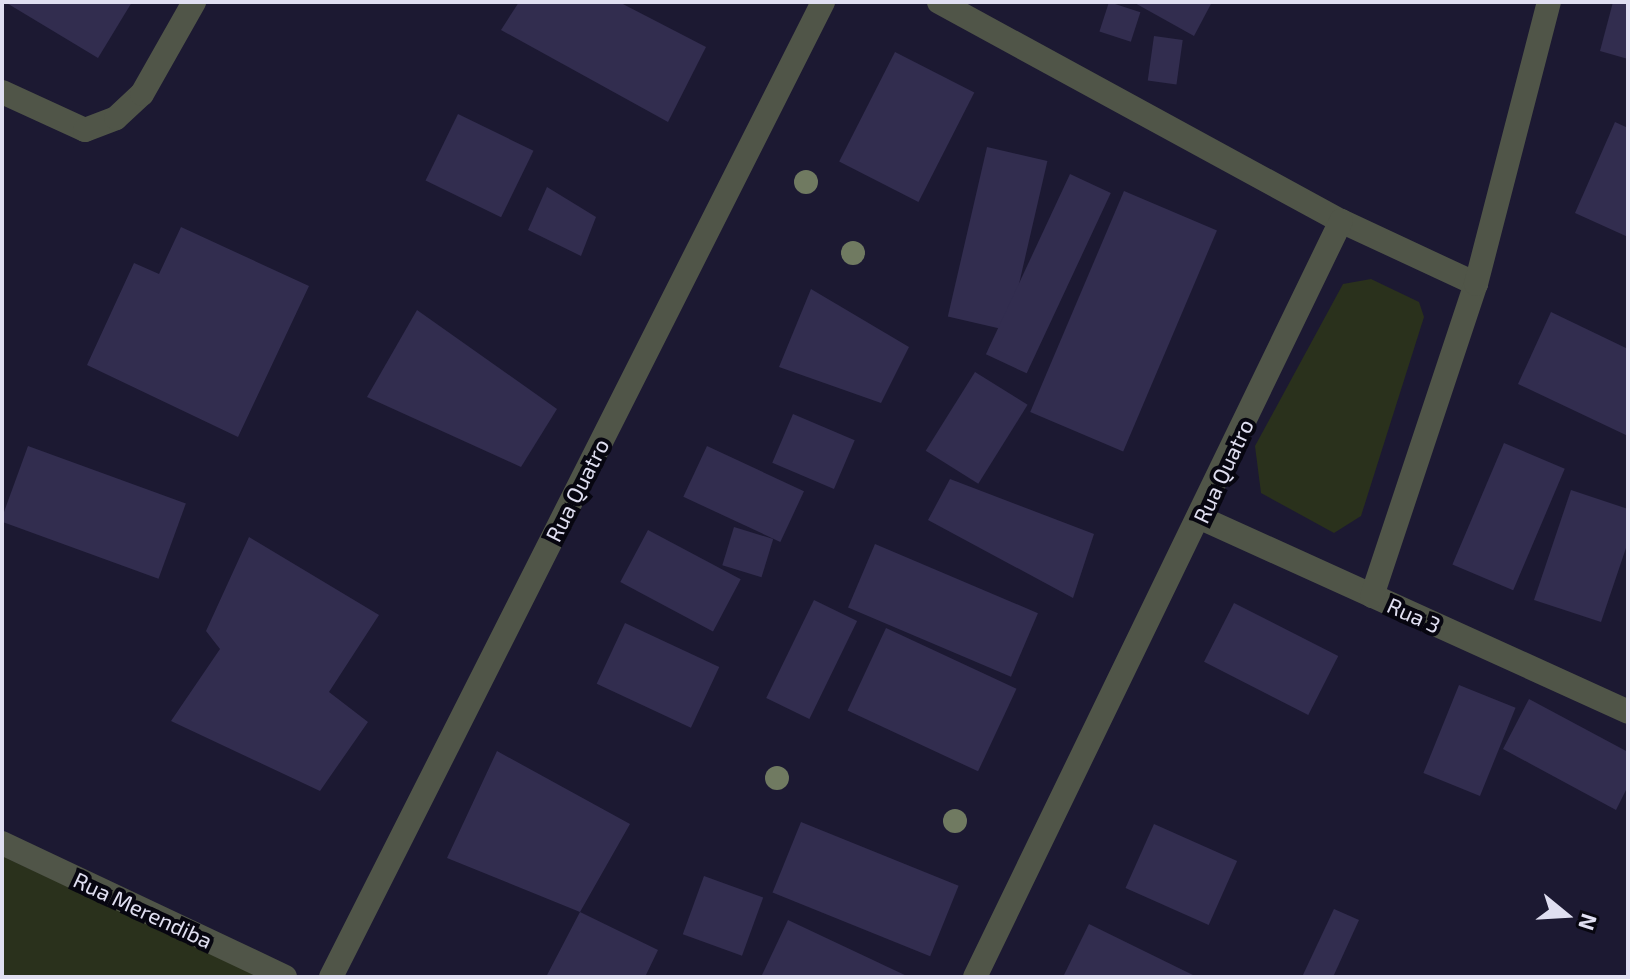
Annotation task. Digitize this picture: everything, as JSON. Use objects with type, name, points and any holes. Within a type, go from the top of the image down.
[{"type":"street","points":[[2,92],[85,130],[116,118],[142,94],[194,2]]},
{"type":"street","name":"Rua Quatro","points":[[331,977],[823,2]]},
{"type":"street","points":[[939,2],[1341,221],[1476,284]]},
{"type":"street","points":[[1372,596],[1476,284],[1549,2]]},
{"type":"street","name":"Rua Quatro","points":[[975,977],[1201,518],[1341,221]]},
{"type":"street","name":"Rua 3","points":[[1201,518],[1628,712]]},
{"type":"street","name":"Rua Merendiba","points":[[2,843],[285,977]]},
{"type":"green space","points":[[1371,279],[1419,302],[1424,317],[1361,516],[1334,533],[1261,493],[1255,446],[1343,284]]},
{"type":"green space","points":[[2,856],[263,977],[2,977]]},
{"type":"building","points":[[5,2],[132,2],[98,58]]},
{"type":"building","points":[[519,2],[619,2],[706,47],[668,122],[501,30]]},
{"type":"building","points":[[1109,2],[1140,12],[1131,42],[1099,31]]},
{"type":"building","points":[[1133,2],[1212,2],[1194,36]]},
{"type":"building","points":[[1613,2],[1628,2],[1628,59],[1600,51]]},
{"type":"building","points":[[1154,36],[1183,40],[1176,85],[1148,81]]},
{"type":"building","points":[[895,52],[974,92],[918,202],[839,162]]},
{"type":"building","points":[[458,114],[533,151],[501,217],[426,181]]},
{"type":"building","points":[[1615,122],[1628,128],[1628,237],[1575,213]]},
{"type":"building","points":[[987,147],[1047,161],[1008,330],[948,317]]},
{"type":"building","points":[[1070,174],[1111,193],[1027,373],[986,354]]},
{"type":"building","points":[[547,187],[596,217],[581,256],[528,230]]},
{"type":"building","points":[[1124,191],[1217,230],[1123,451],[1030,412]]},
{"type":"building","points":[[181,227],[309,286],[238,437],[87,365],[134,263],[159,274]]},
{"type":"building","points":[[811,289],[909,347],[881,403],[779,367]]},
{"type":"building","points":[[417,310],[557,409],[521,467],[367,397]]},
{"type":"building","points":[[1551,312],[1628,349],[1628,436],[1518,384]]},
{"type":"building","points":[[975,372],[1028,405],[978,484],[926,451]]},
{"type":"building","points":[[793,414],[855,440],[834,489],[772,463]]},
{"type":"building","points":[[1504,443],[1565,469],[1513,590],[1452,565]]},
{"type":"building","points":[[28,446],[186,503],[159,579],[2,522]]},
{"type":"building","points":[[707,446],[804,491],[780,542],[683,497]]},
{"type":"building","points":[[950,479],[1094,534],[1073,598],[928,520]]},
{"type":"building","points":[[1571,490],[1628,509],[1628,542],[1601,622],[1534,600]]},
{"type":"building","points":[[734,527],[773,539],[762,577],[722,565]]},
{"type":"building","points":[[648,530],[741,579],[713,631],[620,582]]},
{"type":"building","points":[[249,537],[379,615],[329,692],[368,722],[320,791],[171,721],[220,649],[206,631]]},
{"type":"building","points":[[875,544],[1038,613],[1011,677],[848,608]]},
{"type":"building","points":[[814,600],[857,621],[809,719],[766,698]]},
{"type":"building","points":[[1234,603],[1338,656],[1308,715],[1204,662]]},
{"type":"building","points":[[625,623],[719,667],[691,728],[597,684]]},
{"type":"building","points":[[886,628],[1017,689],[978,771],[848,710]]},
{"type":"building","points":[[1459,685],[1516,708],[1480,796],[1423,773]]},
{"type":"building","points":[[1529,699],[1628,752],[1628,786],[1616,810],[1503,749]]},
{"type":"building","points":[[497,751],[630,824],[580,912],[447,858]]},
{"type":"building","points":[[801,822],[959,886],[930,956],[773,892]]},
{"type":"building","points":[[1154,824],[1237,861],[1209,925],[1126,888]]},
{"type":"building","points":[[704,876],[763,898],[742,956],[683,934]]},
{"type":"building","points":[[1334,909],[1359,920],[1333,977],[1302,977]]},
{"type":"building","points":[[580,912],[658,950],[645,977],[546,977]]},
{"type":"building","points":[[788,920],[909,977],[761,977]]},
{"type":"building","points":[[1089,924],[1197,977],[1063,977]]}]
